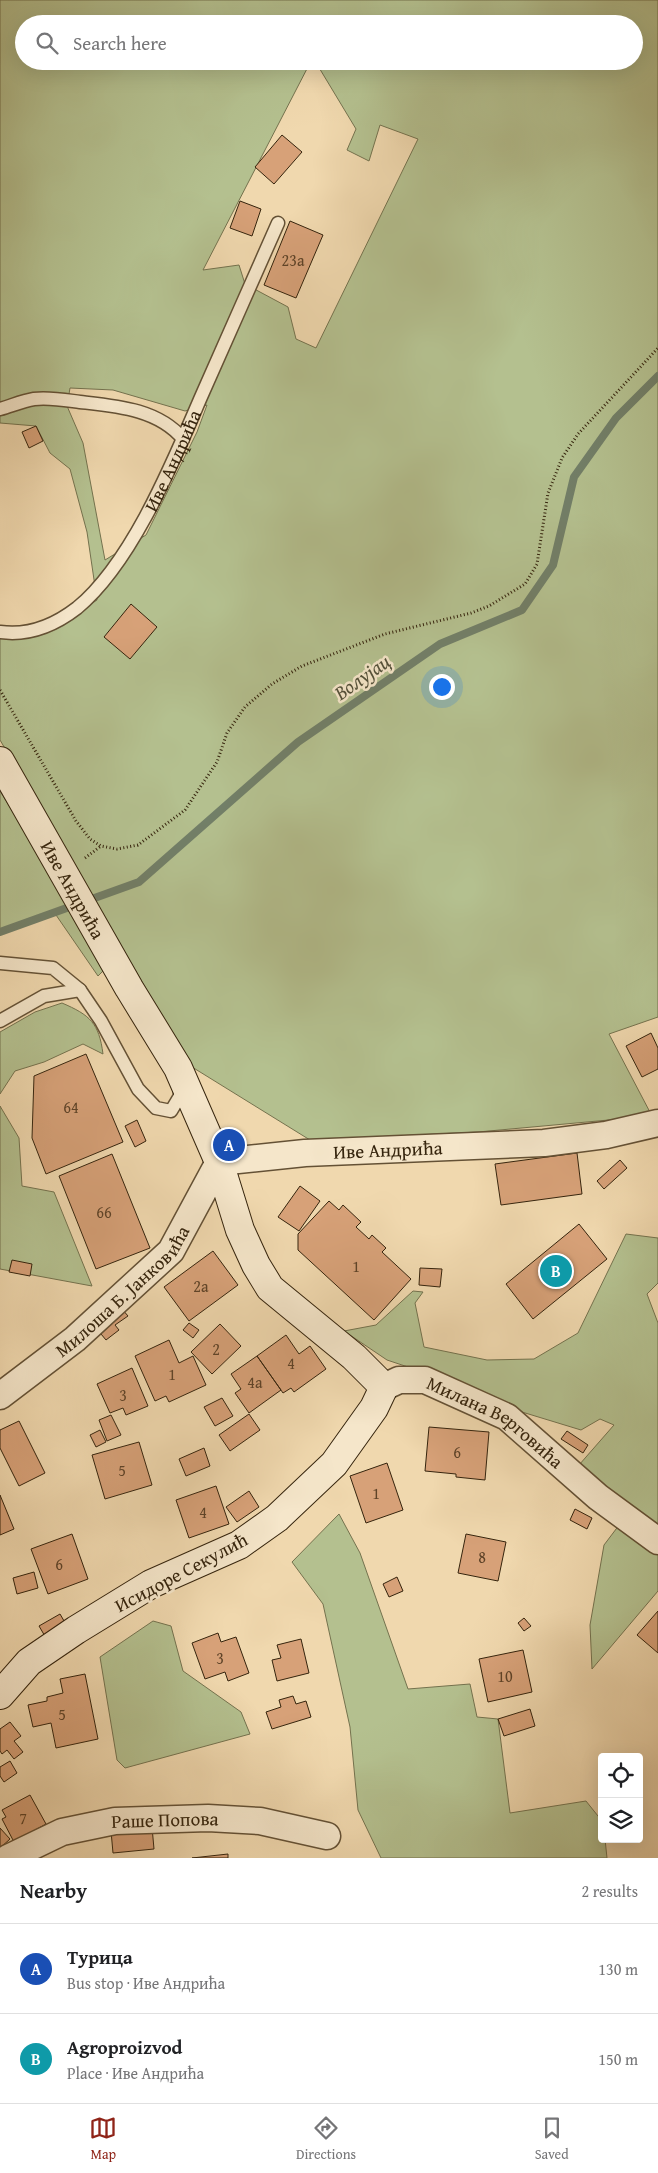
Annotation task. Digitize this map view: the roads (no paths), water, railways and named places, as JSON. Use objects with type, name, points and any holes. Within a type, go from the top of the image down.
[{"type":"street","name":"Иве Андрића","points":[[0,761],[129,988],[178,1068],[219,1162],[305,1153],[544,1143],[606,1135],[658,1123]]},
{"type":"street","points":[[219,1162],[240,1230],[256,1265],[270,1288],[354,1357],[384,1386]]},
{"type":"street","name":"Милоша Б. Јанковића","points":[[0,1396],[75,1339],[171,1252],[219,1162]]},
{"type":"street","name":"Милана Верговића","points":[[384,1386],[399,1380],[425,1380],[507,1417],[598,1497],[658,1541]]},
{"type":"street","name":"Исидоре Секулић","points":[[0,1695],[29,1662],[76,1630],[152,1584],[239,1545],[277,1518],[334,1464],[374,1408],[384,1386]]},
{"type":"street","name":"Раше Попова","points":[[8,1858],[62,1832],[115,1821],[208,1818],[260,1821],[327,1836]]},
{"type":"lane","name":"Иве Андрића","points":[[0,632],[21,634],[37,630],[76,608],[92,593],[139,526],[183,440],[278,223]]},
{"type":"lane","points":[[0,409],[34,399],[50,398],[114,406],[155,418],[168,425],[183,440]]},
{"type":"lane","name":"Иве Андрића","points":[[0,964],[53,968],[80,990],[102,1021],[138,1089],[156,1108],[171,1111],[180,1096],[178,1068]]},
{"type":"lane","points":[[0,1021],[44,996],[80,990]]},
{"type":"waterway","name":"Волујац","points":[[0,932],[139,882],[298,742],[440,644],[522,610],[553,565],[574,477],[616,418],[658,376]]},
{"type":"place","name":"Турица","points":[[229,1145]]},
{"type":"place","name":"Agroproizvod","points":[[556,1271]]}]
